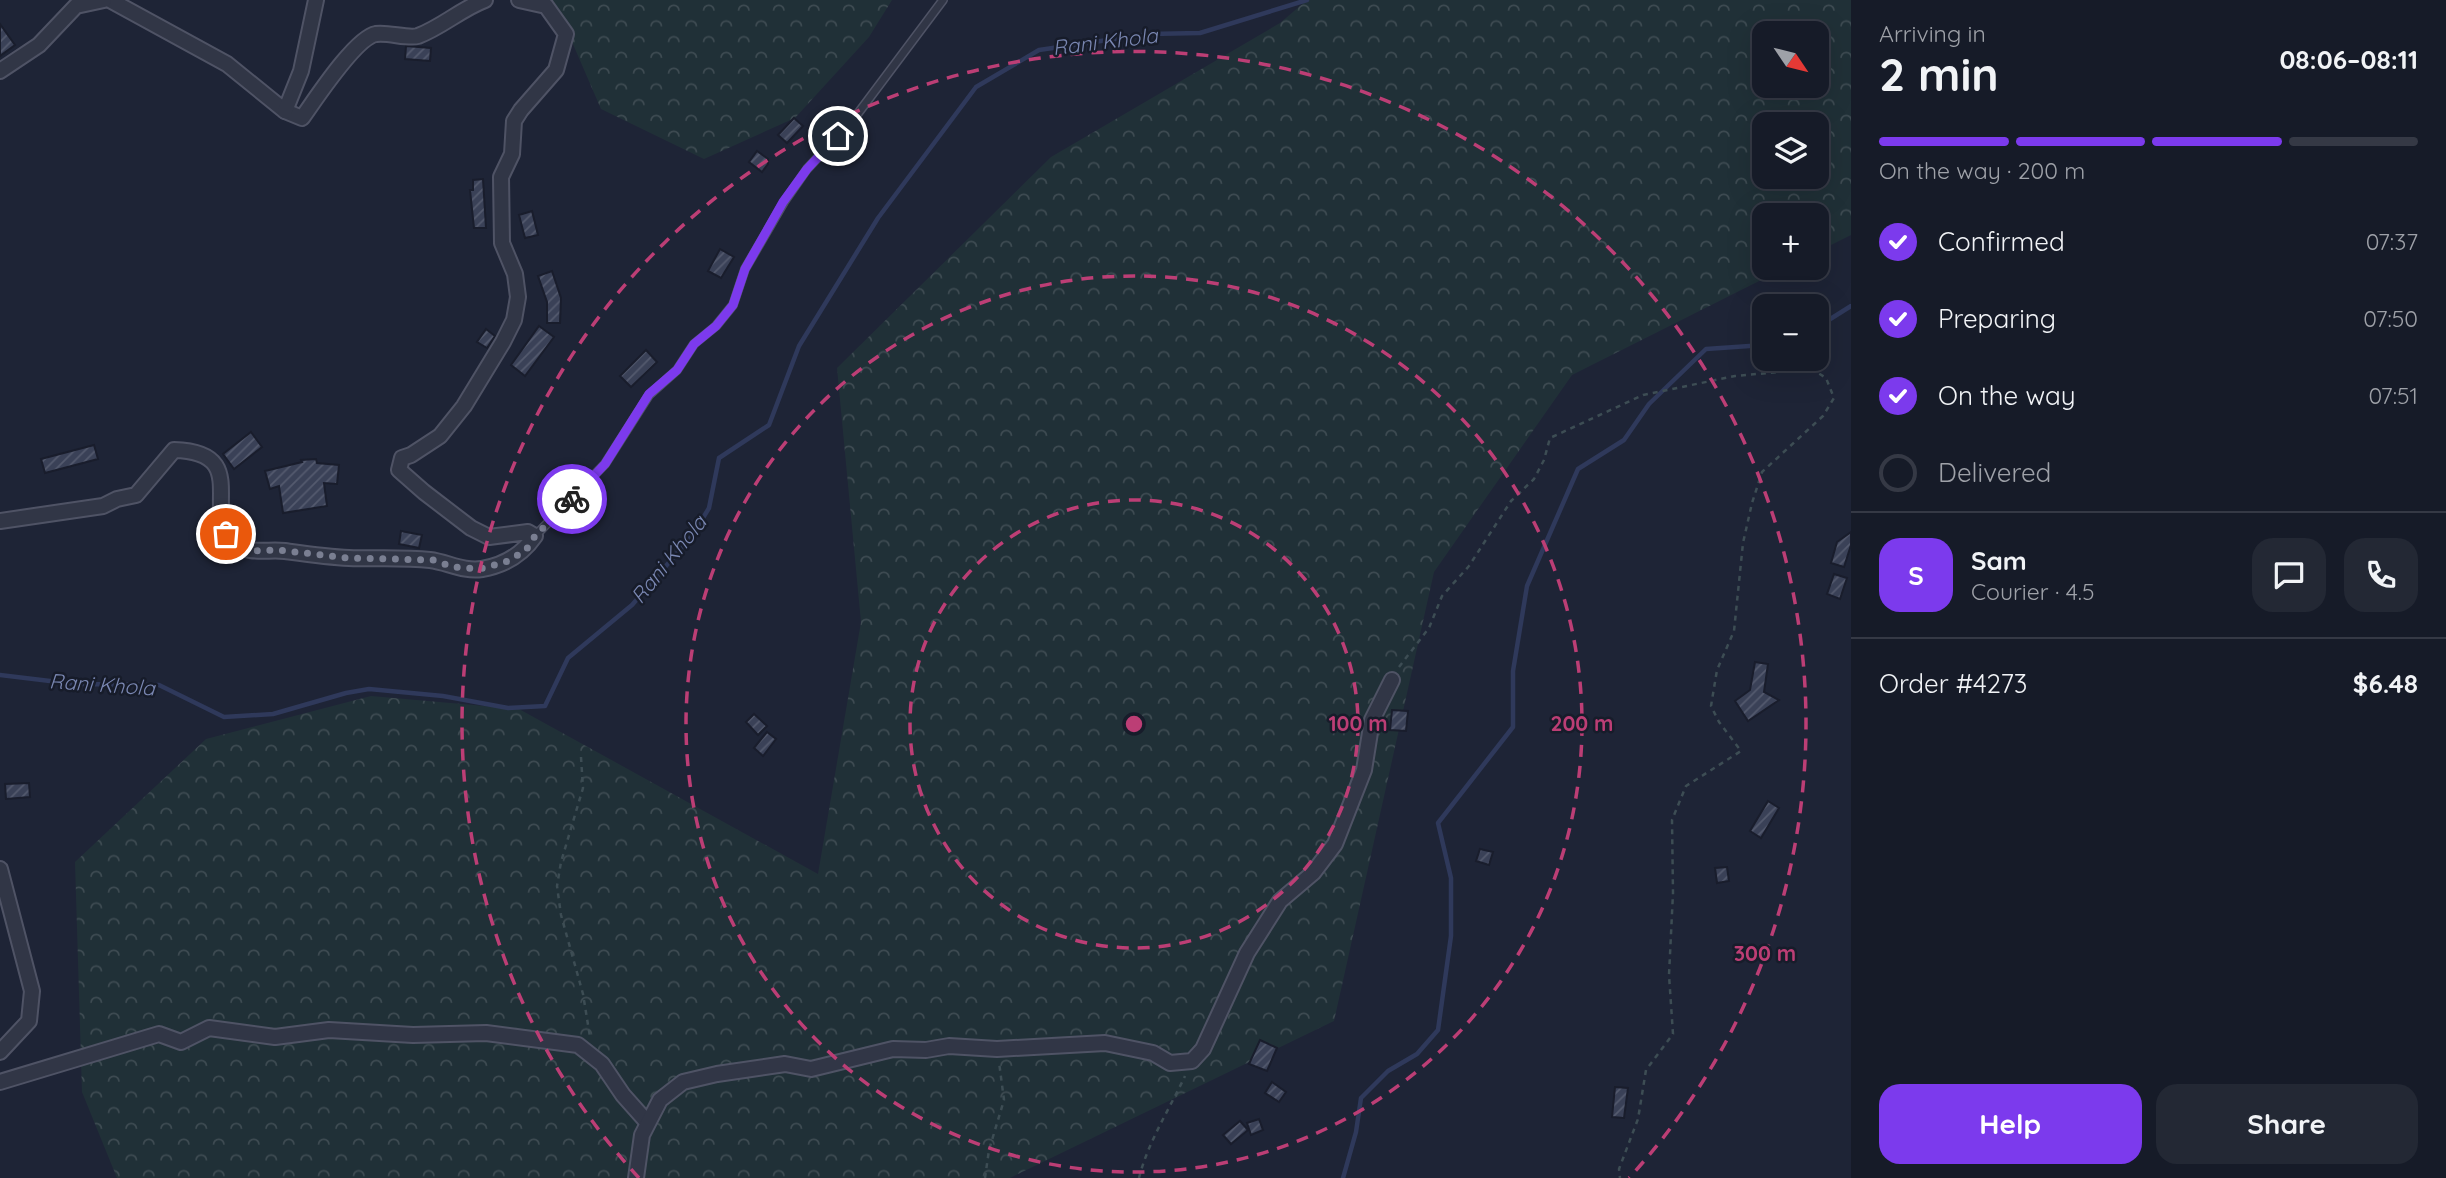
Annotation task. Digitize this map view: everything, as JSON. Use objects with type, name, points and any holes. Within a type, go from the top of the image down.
[{"type":"street","points":[[0,71],[39,45],[76,6],[104,0]]},
{"type":"street","points":[[110,0],[227,64],[285,111],[302,118],[348,55],[373,34],[415,37],[485,0]]},
{"type":"street","points":[[285,111],[301,71],[316,0]]},
{"type":"street","points":[[0,522],[103,506],[117,499],[136,495],[174,450],[205,455],[218,467],[226,534],[235,545],[248,551],[278,550],[348,558],[433,560],[453,567],[480,569],[508,561],[526,550],[535,536],[528,532],[489,537],[471,527],[399,470],[402,458],[440,436],[464,406],[514,320],[518,297],[515,274],[502,243],[501,177],[512,155],[514,121],[556,70],[565,34],[545,6],[519,0]]},
{"type":"street","points":[[636,1178],[642,1135],[660,1100],[683,1082],[717,1074],[785,1064],[811,1069],[893,1049],[949,1046],[997,1049],[1105,1043],[1153,1053],[1170,1063],[1192,1060],[1203,1049],[1247,953],[1280,901],[1313,873],[1335,844],[1364,770],[1372,720],[1392,680]]},
{"type":"street","points":[[0,869],[32,991],[29,1021],[0,1052]]},
{"type":"street","points":[[0,1083],[159,1034],[181,1042],[209,1028],[275,1037],[329,1031],[413,1035],[486,1033],[578,1045],[602,1064],[623,1095],[647,1122]]},
{"type":"lane","points":[[535,536],[605,464],[649,394],[677,370],[694,344],[716,326],[733,305],[745,269],[783,202],[807,169],[853,120],[943,0]]},
{"type":"path","points":[[1392,680],[1429,628],[1442,596],[1469,566],[1511,501],[1534,479],[1544,460],[1550,438],[1643,395],[1735,376],[1812,369],[1826,378],[1835,398],[1823,416],[1762,472],[1752,503],[1743,543],[1734,631],[1717,670],[1711,706],[1719,722],[1741,751],[1686,786],[1672,820],[1673,893],[1669,975],[1673,1034],[1647,1070],[1638,1119],[1619,1169],[1620,1178]]},
{"type":"path","points":[[578,1045],[591,1036],[583,994],[561,915],[557,886],[561,862],[583,788],[581,757]]},
{"type":"path","points":[[985,1178],[989,1150],[1004,1100],[997,1049]]},
{"type":"path","points":[[1139,1178],[1152,1141],[1192,1060]]},
{"type":"green space","points":[[521,0],[892,0],[869,37],[795,118],[704,159],[601,109],[566,28]]},
{"type":"green space","points":[[1307,0],[1851,0],[1851,235],[1829,246],[1829,203],[1752,203],[1752,280],[1761,280],[1572,375],[1434,572],[1334,1021],[1010,1178],[117,1178],[82,1092],[75,862],[206,739],[371,696],[519,709],[818,874],[861,622],[837,368],[1051,157],[1280,23]]},
{"type":"building","points":[[0,24],[15,45],[0,56]]},
{"type":"building","points":[[406,46],[431,48],[430,61],[405,59]]},
{"type":"building","points":[[794,118],[803,126],[787,143],[778,135]]},
{"type":"building","points":[[852,130],[867,141],[851,162],[835,149]]},
{"type":"building","points":[[757,151],[768,159],[762,172],[749,162]]},
{"type":"building","points":[[483,179],[486,228],[474,228],[470,190],[473,190],[473,180]]},
{"type":"building","points":[[532,211],[538,235],[525,238],[519,215]]},
{"type":"building","points":[[720,249],[734,257],[721,278],[708,271]]},
{"type":"building","points":[[552,271],[561,298],[560,323],[547,323],[547,302],[538,276]]},
{"type":"building","points":[[539,326],[554,337],[525,376],[511,365]]},
{"type":"building","points":[[486,329],[495,336],[487,348],[477,342]]},
{"type":"building","points":[[646,350],[657,362],[631,387],[620,376]]},
{"type":"building","points":[[251,432],[262,447],[234,469],[223,454]]},
{"type":"building","points":[[94,445],[98,459],[45,473],[41,459]]},
{"type":"building","points":[[316,459],[317,463],[339,465],[337,484],[324,483],[327,506],[283,513],[279,486],[270,489],[265,471],[302,462],[301,460]]},
{"type":"building","points":[[401,531],[422,535],[419,548],[399,544]]},
{"type":"building","points":[[1851,532],[1851,545],[1844,567],[1831,563],[1837,542]]},
{"type":"building","points":[[1834,574],[1847,578],[1840,599],[1827,594]]},
{"type":"building","points":[[1755,662],[1768,664],[1764,692],[1779,700],[1748,721],[1735,701],[1750,690]]},
{"type":"building","points":[[1392,710],[1408,711],[1406,731],[1390,730]]},
{"type":"building","points":[[754,714],[767,726],[758,735],[746,722]]},
{"type":"building","points":[[767,732],[776,739],[763,756],[754,748]]},
{"type":"building","points":[[29,783],[30,797],[6,799],[5,784]]},
{"type":"building","points":[[1768,801],[1779,808],[1761,838],[1750,831]]},
{"type":"building","points":[[1480,849],[1493,852],[1489,865],[1476,861]]},
{"type":"building","points":[[1727,867],[1729,881],[1717,883],[1715,868]]},
{"type":"building","points":[[1260,1040],[1277,1048],[1267,1071],[1249,1064]]},
{"type":"building","points":[[1272,1082],[1286,1092],[1279,1102],[1265,1093]]},
{"type":"building","points":[[1615,1087],[1628,1088],[1624,1118],[1612,1117]]},
{"type":"building","points":[[1259,1119],[1263,1130],[1251,1135],[1247,1123]]},
{"type":"building","points":[[1240,1121],[1248,1130],[1231,1144],[1223,1135]]},
{"type":"waterway","name":"Rani Khola","points":[[0,675],[75,684],[159,685],[224,717],[273,714],[369,689],[443,696],[508,708],[545,706],[568,658],[632,605],[692,536],[709,508],[719,458],[769,425],[799,346],[878,218],[976,87],[1039,50],[1149,34],[1200,33],[1307,0]]},
{"type":"waterway","points":[[1829,320],[1851,306]]},
{"type":"waterway","points":[[1343,1178],[1356,1132],[1361,1098],[1388,1071],[1417,1054],[1438,1030],[1451,936],[1451,878],[1438,823],[1513,727],[1513,671],[1527,586],[1578,469],[1624,440],[1649,404],[1706,349],[1752,346]]},
{"type":"way so far","points":[[226,534],[235,545],[248,551],[278,550],[348,558],[433,560],[453,567],[480,569],[508,561],[526,550],[535,536],[572,499]]},
{"type":"route","points":[[572,499],[605,464],[649,394],[677,370],[694,344],[716,326],[733,305],[745,269],[783,202],[807,169],[838,136]]}]
